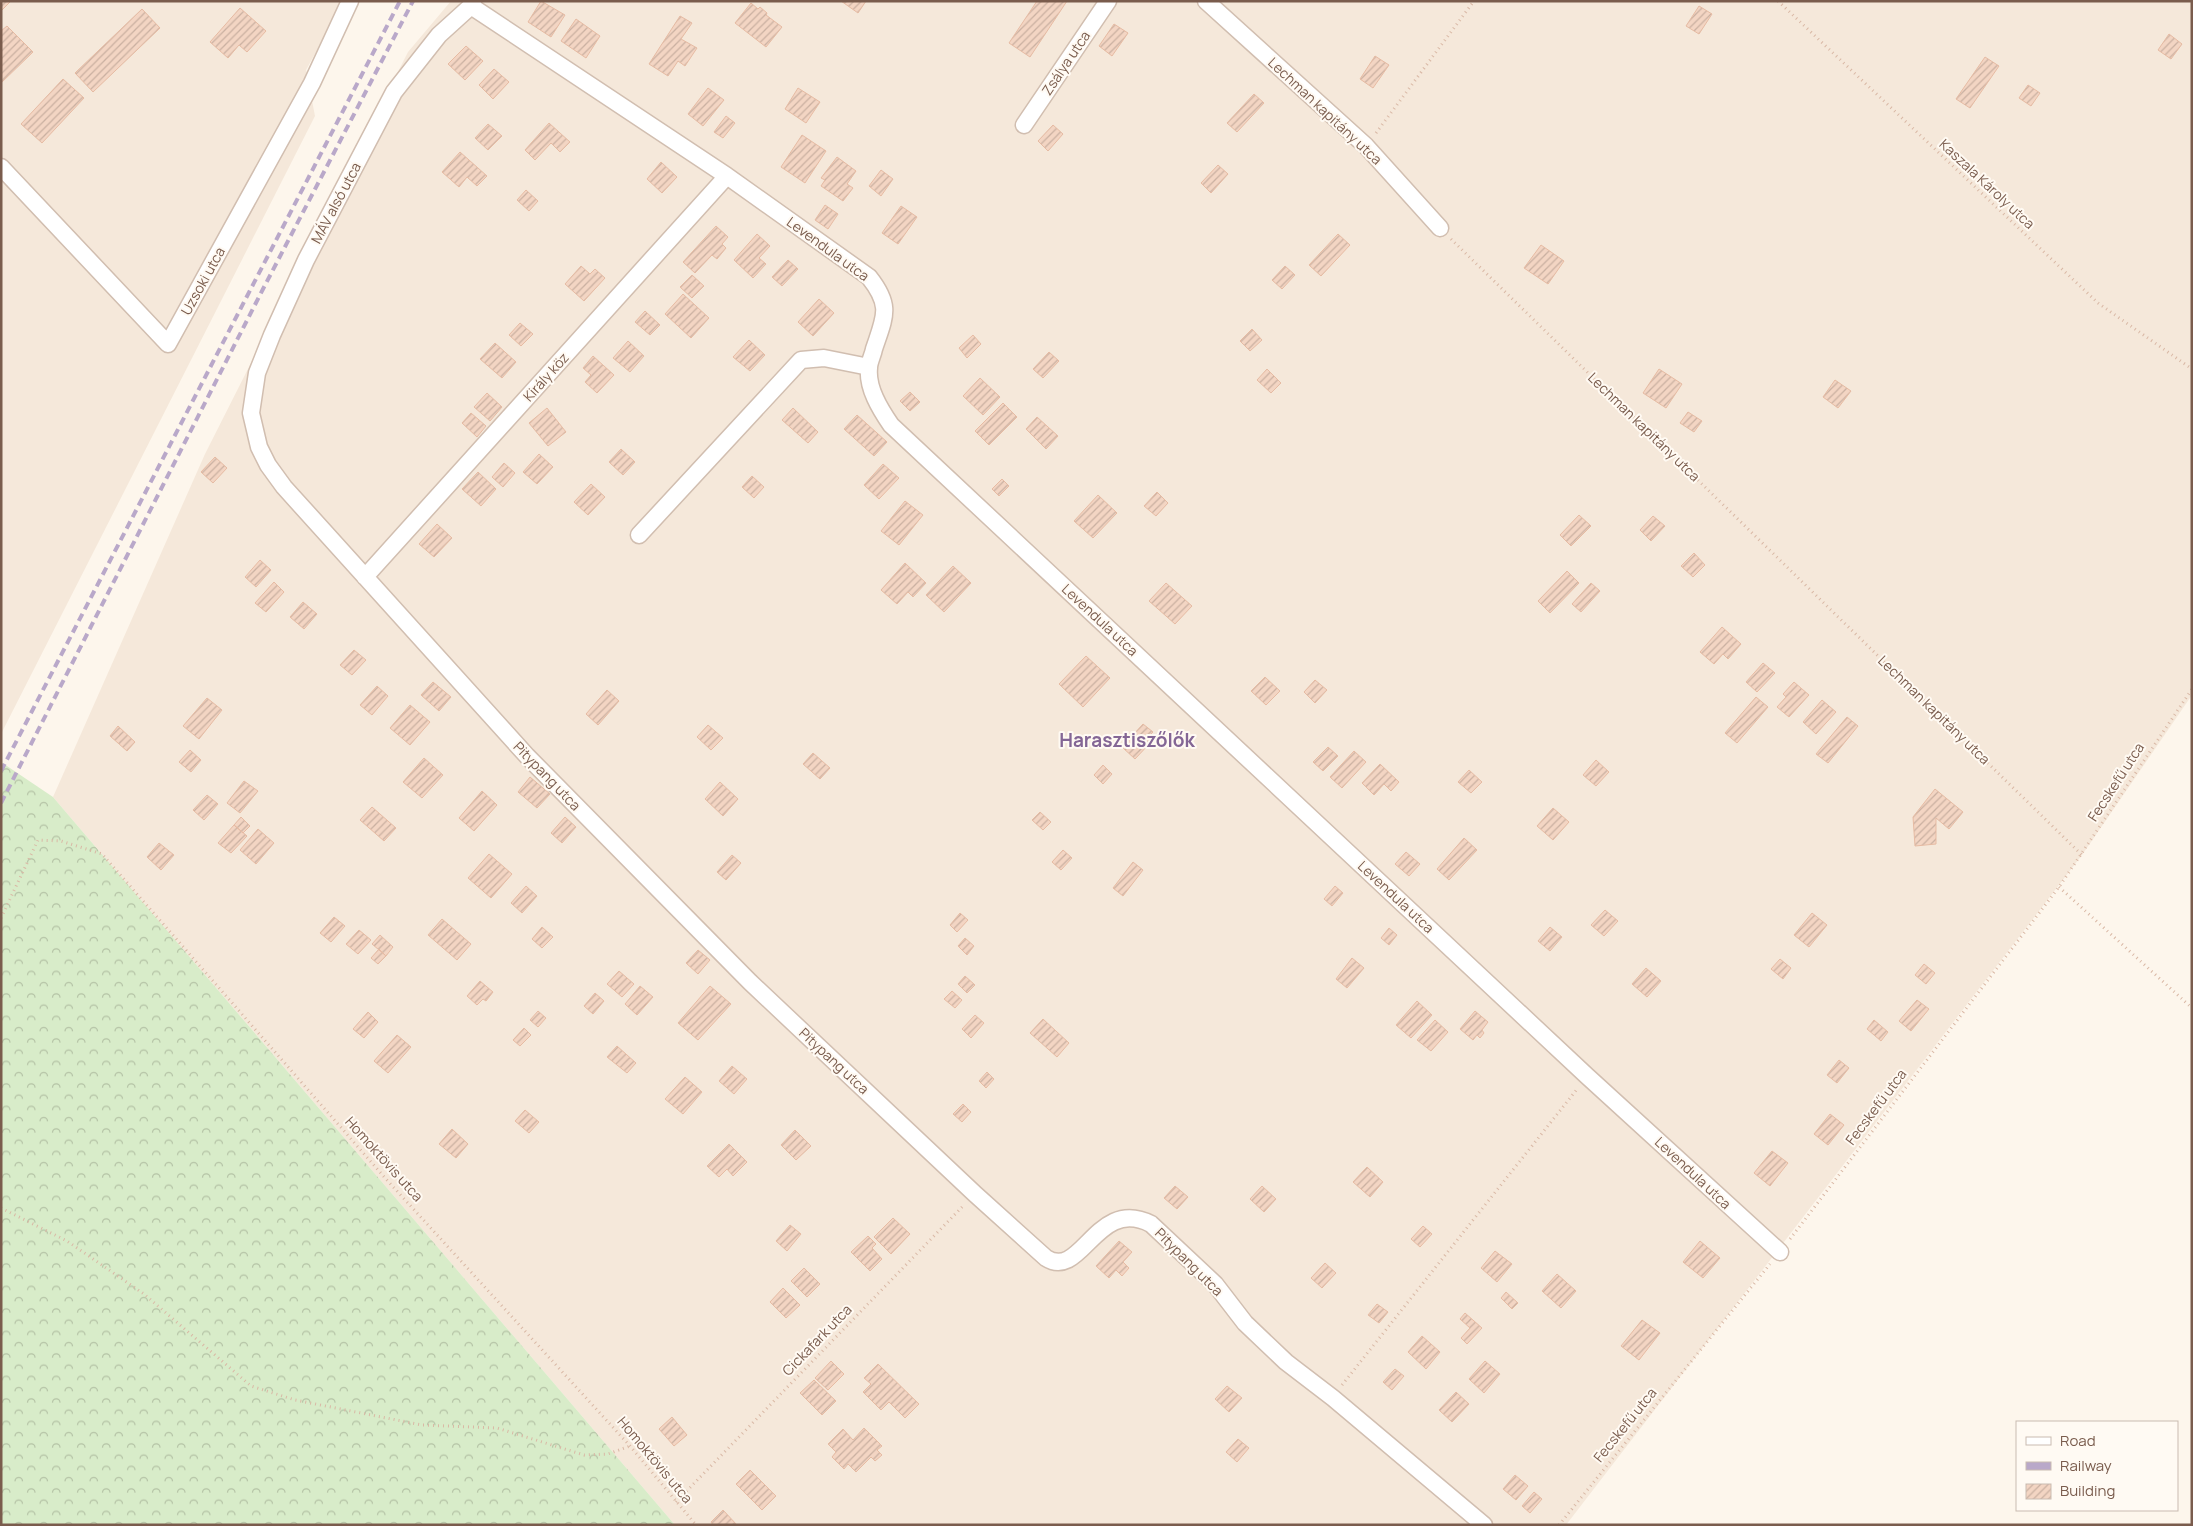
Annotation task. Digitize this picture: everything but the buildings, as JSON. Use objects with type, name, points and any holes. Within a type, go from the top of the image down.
[{"type":"street","name":"Uzsoki utca","points":[[1,167],[168,344],[312,83],[350,1]]},
{"type":"street","name":"Zsálya utca","points":[[1024,125],[1108,1]]},
{"type":"street","name":"Lechman kapitány utca","points":[[1206,1],[1366,146],[1440,228]]},
{"type":"street","name":"Levendula utca","points":[[472,4],[728,176],[869,277],[884,300],[885,316],[869,367],[871,383],[876,399],[891,425],[1587,1076],[1780,1252]]},
{"type":"street","name":"MÁV alsó utca","points":[[254,430],[250,413],[257,373],[306,260],[394,92],[439,35],[472,4]]},
{"type":"street","name":"Király köz","points":[[365,577],[728,176]]},
{"type":"street","points":[[639,535],[801,360],[824,358],[869,367]]},
{"type":"street","name":"Pitypang utca","points":[[254,430],[259,447],[268,465],[284,487],[527,756],[722,954],[975,1194],[1046,1258],[1059,1262],[1072,1256],[1114,1220],[1141,1219],[1151,1224],[1215,1284],[1245,1323],[1286,1362],[1333,1398],[1484,1525]]},
{"type":"path","points":[[1366,146],[1474,1]]},
{"type":"path","name":"Kaszala Károly utca","points":[[1778,1],[2098,303],[2192,369]]},
{"type":"path","name":"Lechman kapitány utca","points":[[1440,228],[2082,855]]},
{"type":"path","name":"Fecskefű utca","points":[[1559,1525],[1780,1252],[2059,886],[2082,855],[2192,689]]},
{"type":"path","name":"Homoktövis utca","points":[[1,918],[38,840],[61,841],[102,854],[386,1179],[630,1446],[696,1525]]},
{"type":"path","points":[[2059,886],[2192,1008]]},
{"type":"path","points":[[1333,1398],[1587,1076]]},
{"type":"path","name":"Cickafark utca","points":[[676,1502],[975,1194]]},
{"type":"path","points":[[1,1208],[67,1241],[144,1294],[251,1386],[295,1400],[422,1425],[496,1428],[584,1455],[608,1454],[630,1446]]},
{"type":"shaded area","points":[[1,1],[344,1],[306,70],[315,116],[1,734]]},
{"type":"shaded area","points":[[451,1],[2192,1],[2192,695],[2082,855],[1566,1525],[675,1525],[53,797],[205,454],[408,52]]},
{"type":"green space","points":[[1,762],[53,797],[675,1525],[1,1525]]},
{"type":"railway","points":[[1,771],[400,1]]},
{"type":"railway","points":[[1,803],[263,289],[413,1]]},
{"type":"district","name":"Harasztiszőlők","points":[[1127,740]]}]
